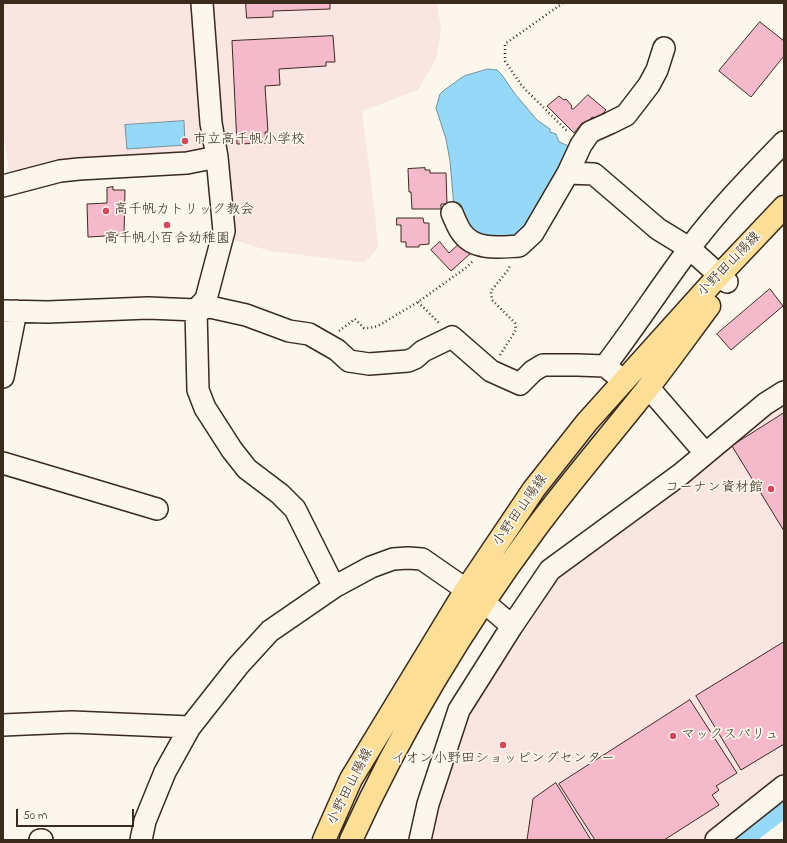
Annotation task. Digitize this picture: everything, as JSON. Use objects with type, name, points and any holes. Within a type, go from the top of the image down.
[{"type":"main road","name":"小野田山陽線","points":[[351,840],[366,806],[410,720],[475,596],[534,489],[588,422],[624,381],[723,279],[778,214]]},
{"type":"main road","name":"小野田山陽線","points":[[324,840],[352,779],[475,596],[536,528],[648,387],[723,279]]},
{"type":"street","points":[[202,3],[211,123],[217,157],[224,231],[206,299],[196,310],[198,390],[205,408],[232,450],[247,469],[280,494],[296,509],[334,587]]},
{"type":"street","points":[[452,214],[462,233],[471,242],[484,247],[519,246],[533,233],[568,173],[581,145],[590,132],[610,124],[626,115],[649,85],[657,70],[664,48]]},
{"type":"street","points":[[605,366],[632,331],[689,248],[732,197],[784,142]]},
{"type":"street","points":[[581,145],[594,174],[658,229],[689,248],[723,279]]},
{"type":"street","points":[[3,186],[80,168],[187,163],[217,157]]},
{"type":"street","points":[[568,173],[594,174]]},
{"type":"street","points":[[3,377],[10,311],[48,312],[148,308],[196,310],[210,307],[246,315],[289,331],[309,334],[337,350],[349,361],[369,364],[408,362],[423,351],[452,337],[491,371],[520,384],[533,370],[543,365],[605,366],[624,381]]},
{"type":"street","points":[[648,387],[705,453]]},
{"type":"street","points":[[420,840],[428,804],[459,710],[512,626],[550,570],[681,474],[765,404],[784,392]]},
{"type":"street","points":[[3,463],[157,509]]},
{"type":"street","points":[[141,840],[145,821],[165,772],[190,727],[238,666],[270,631],[334,587],[371,567],[393,559],[422,559],[475,596],[512,626]]},
{"type":"street","points":[[3,725],[72,722],[190,727]]},
{"type":"street","points":[[716,840],[784,786]]},
{"type":"path","points":[[563,3],[505,44],[505,61],[522,86],[581,145]]},
{"type":"path","points":[[322,341],[339,331],[354,319],[364,328],[378,326],[418,302],[467,267],[480,254],[484,247]]},
{"type":"path","points":[[491,371],[516,330],[515,322],[492,300],[491,291],[508,270],[513,247]]},
{"type":"path","points":[[418,302],[452,337]]},
{"type":"shaded area","name":"市立高千帆小学校","points":[[3,3],[437,3],[441,30],[436,59],[418,90],[362,111],[378,247],[365,262],[359,262],[270,251],[234,240],[230,228],[224,151],[10,178],[3,130]]},
{"type":"shaded area","name":"イオン小野田ショッピングセンター","points":[[784,401],[784,775],[701,840],[414,840],[446,717],[494,641],[511,653],[557,580],[720,454]]},
{"type":"water","points":[[488,69],[497,70],[537,120],[550,129],[550,132],[556,134],[559,142],[569,146],[521,237],[479,237],[470,231],[454,207],[450,161],[446,139],[436,108],[440,94],[443,91],[464,76]]},
{"type":"water","points":[[184,121],[185,145],[127,149],[125,125]]},
{"type":"building","points":[[246,3],[330,3],[330,9],[273,11],[273,17],[247,18]]},
{"type":"building","points":[[760,22],[784,41],[784,56],[751,97],[719,71]]},
{"type":"building","points":[[333,36],[335,62],[326,62],[326,66],[279,69],[280,85],[265,86],[268,132],[265,132],[266,143],[237,144],[232,41]]},
{"type":"building","points":[[588,95],[606,110],[598,119],[592,117],[588,123],[582,123],[574,133],[547,106],[559,96],[564,100],[566,99],[573,109]]},
{"type":"building","points":[[425,168],[425,170],[430,170],[430,173],[446,173],[447,204],[441,204],[441,209],[412,209],[411,192],[409,192],[408,169]]},
{"type":"building","name":"高千帆カトリック教会","points":[[113,187],[113,190],[125,190],[124,235],[88,237],[87,204],[107,203],[107,188]]},
{"type":"building","points":[[397,218],[423,218],[424,223],[429,223],[429,244],[419,245],[419,247],[406,247],[406,242],[401,242],[401,225],[397,225]]},
{"type":"building","points":[[440,242],[449,253],[461,242],[471,253],[451,271],[431,250]]},
{"type":"building","points":[[770,289],[783,306],[731,350],[717,334]]},
{"type":"building","name":"コーナン資材館","points":[[784,413],[784,531],[732,446]]},
{"type":"building","points":[[784,642],[784,744],[741,770],[696,696]]},
{"type":"building","name":"マックスバリュ","points":[[690,700],[737,773],[716,786],[719,790],[712,795],[719,805],[664,840],[595,840],[559,784]]},
{"type":"building","points":[[556,783],[591,840],[527,840],[533,799]]},
{"type":"waterway","points":[[735,840],[784,802]]},
{"type":"place","name":"市立高千帆小学校","points":[[185,141]]},
{"type":"place","name":"高千帆カトリック教会","points":[[106,211]]},
{"type":"place","name":"高千帆小百合幼稚園","points":[[167,225]]},
{"type":"place","name":"コーナン資材館","points":[[771,489]]},
{"type":"place","name":"マックスバリュ","points":[[673,736]]},
{"type":"place","name":"イオン小野田ショッピングセンター","points":[[503,745]]}]
